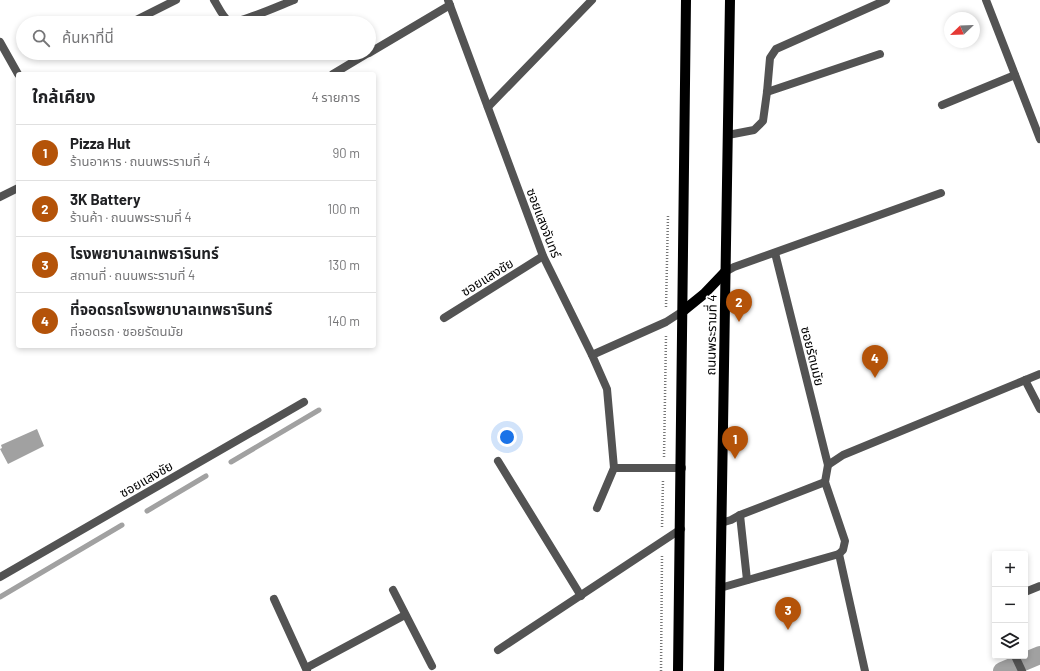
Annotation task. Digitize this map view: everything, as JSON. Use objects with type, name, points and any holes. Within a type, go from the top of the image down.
[{"type":"main road","points":[[678,671],[682,468],[686,0]]},
{"type":"main road","name":"ถนนพระรามที่ 4","points":[[718,671],[730,0]]},
{"type":"main road","points":[[683,311],[704,294],[725,272]]},
{"type":"street","points":[[144,16],[176,0]]},
{"type":"street","points":[[214,0],[224,16]]},
{"type":"street","points":[[253,16],[294,0]]},
{"type":"street","points":[[488,107],[592,0]]},
{"type":"street","points":[[728,135],[754,130],[763,121],[770,58],[776,49],[886,0]]},
{"type":"street","points":[[986,0],[1040,139]]},
{"type":"street","points":[[376,49],[449,2]]},
{"type":"street","name":"ซอยแสงจันทร์","points":[[449,2],[543,256],[592,355],[607,389],[614,468]]},
{"type":"street","points":[[0,42],[17,72]]},
{"type":"street","points":[[767,92],[880,54]]},
{"type":"street","points":[[336,72],[357,60]]},
{"type":"street","points":[[942,105],[1015,75]]},
{"type":"street","points":[[0,197],[16,189]]},
{"type":"street","points":[[725,272],[734,267],[941,193]]},
{"type":"street","name":"ซอยรัตนมัย","points":[[775,253],[828,465]]},
{"type":"street","name":"ซอยแสงชัย","points":[[444,318],[543,256]]},
{"type":"street","points":[[592,355],[666,322],[683,311]]},
{"type":"street","points":[[720,588],[839,554],[843,550],[845,541],[825,482],[828,465],[843,454],[1040,374]]},
{"type":"street","points":[[1025,380],[1040,409]]},
{"type":"street","name":"ซอยแสงชัย","points":[[0,577],[304,402]]},
{"type":"street","points":[[498,462],[581,596]]},
{"type":"street","points":[[597,508],[614,468],[682,468]]},
{"type":"street","points":[[721,523],[825,482]]},
{"type":"street","points":[[740,515],[747,580]]},
{"type":"street","points":[[498,650],[681,530]]},
{"type":"street","points":[[839,554],[865,671]]},
{"type":"street","points":[[1028,591],[1040,586]]},
{"type":"street","points":[[393,590],[432,666]]},
{"type":"street","points":[[274,599],[306,670],[405,615]]},
{"type":"street","points":[[1016,659],[1022,671]]},
{"type":"shaded area","points":[[37,429],[44,446],[8,464],[0,449],[2,448],[1,445]]},
{"type":"waterway","points":[[231,462],[319,410]]},
{"type":"waterway","points":[[147,511],[206,476]]},
{"type":"waterway","points":[[0,597],[122,525]]},
{"type":"waterway","points":[[1002,671],[1040,655]]},
{"type":"place","name":"3K Battery","points":[[739,322]]},
{"type":"place","name":"ที่จอดรถโรงพยาบาลเทพธารินทร์","points":[[875,378]]},
{"type":"place","name":"Pizza Hut","points":[[735,459]]},
{"type":"place","name":"โรงพยาบาลเทพธารินทร์","points":[[788,630]]}]
